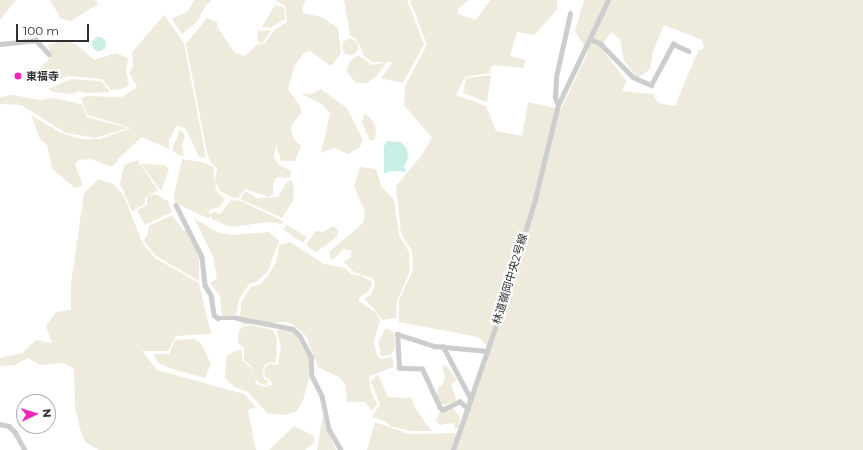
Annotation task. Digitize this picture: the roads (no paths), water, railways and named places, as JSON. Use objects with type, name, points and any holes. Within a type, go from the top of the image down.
[{"type":"street","points":[[558,105],[608,0]]},
{"type":"street","points":[[558,105],[555,98],[556,77],[570,14]]},
{"type":"street","points":[[590,39],[601,44],[633,77],[651,85],[673,44],[689,51]]},
{"type":"street","points":[[0,44],[36,40],[49,54]]},
{"type":"street","name":"林道嶺岡中央2号線","points":[[453,450],[488,351],[535,199],[558,105]]},
{"type":"street","points":[[176,205],[202,257],[205,285],[211,295],[214,315],[218,318],[237,318],[293,329],[300,336],[311,357],[312,376],[322,396],[329,429],[340,450]]},
{"type":"street","points":[[468,409],[460,402],[443,410],[440,408],[422,369],[399,368],[397,334],[443,346],[488,351]]},
{"type":"street","points":[[443,346],[471,399]]},
{"type":"street","points":[[0,424],[9,426],[15,432],[25,450]]},
{"type":"place","name":"東福寺","points":[[18,76]]}]
